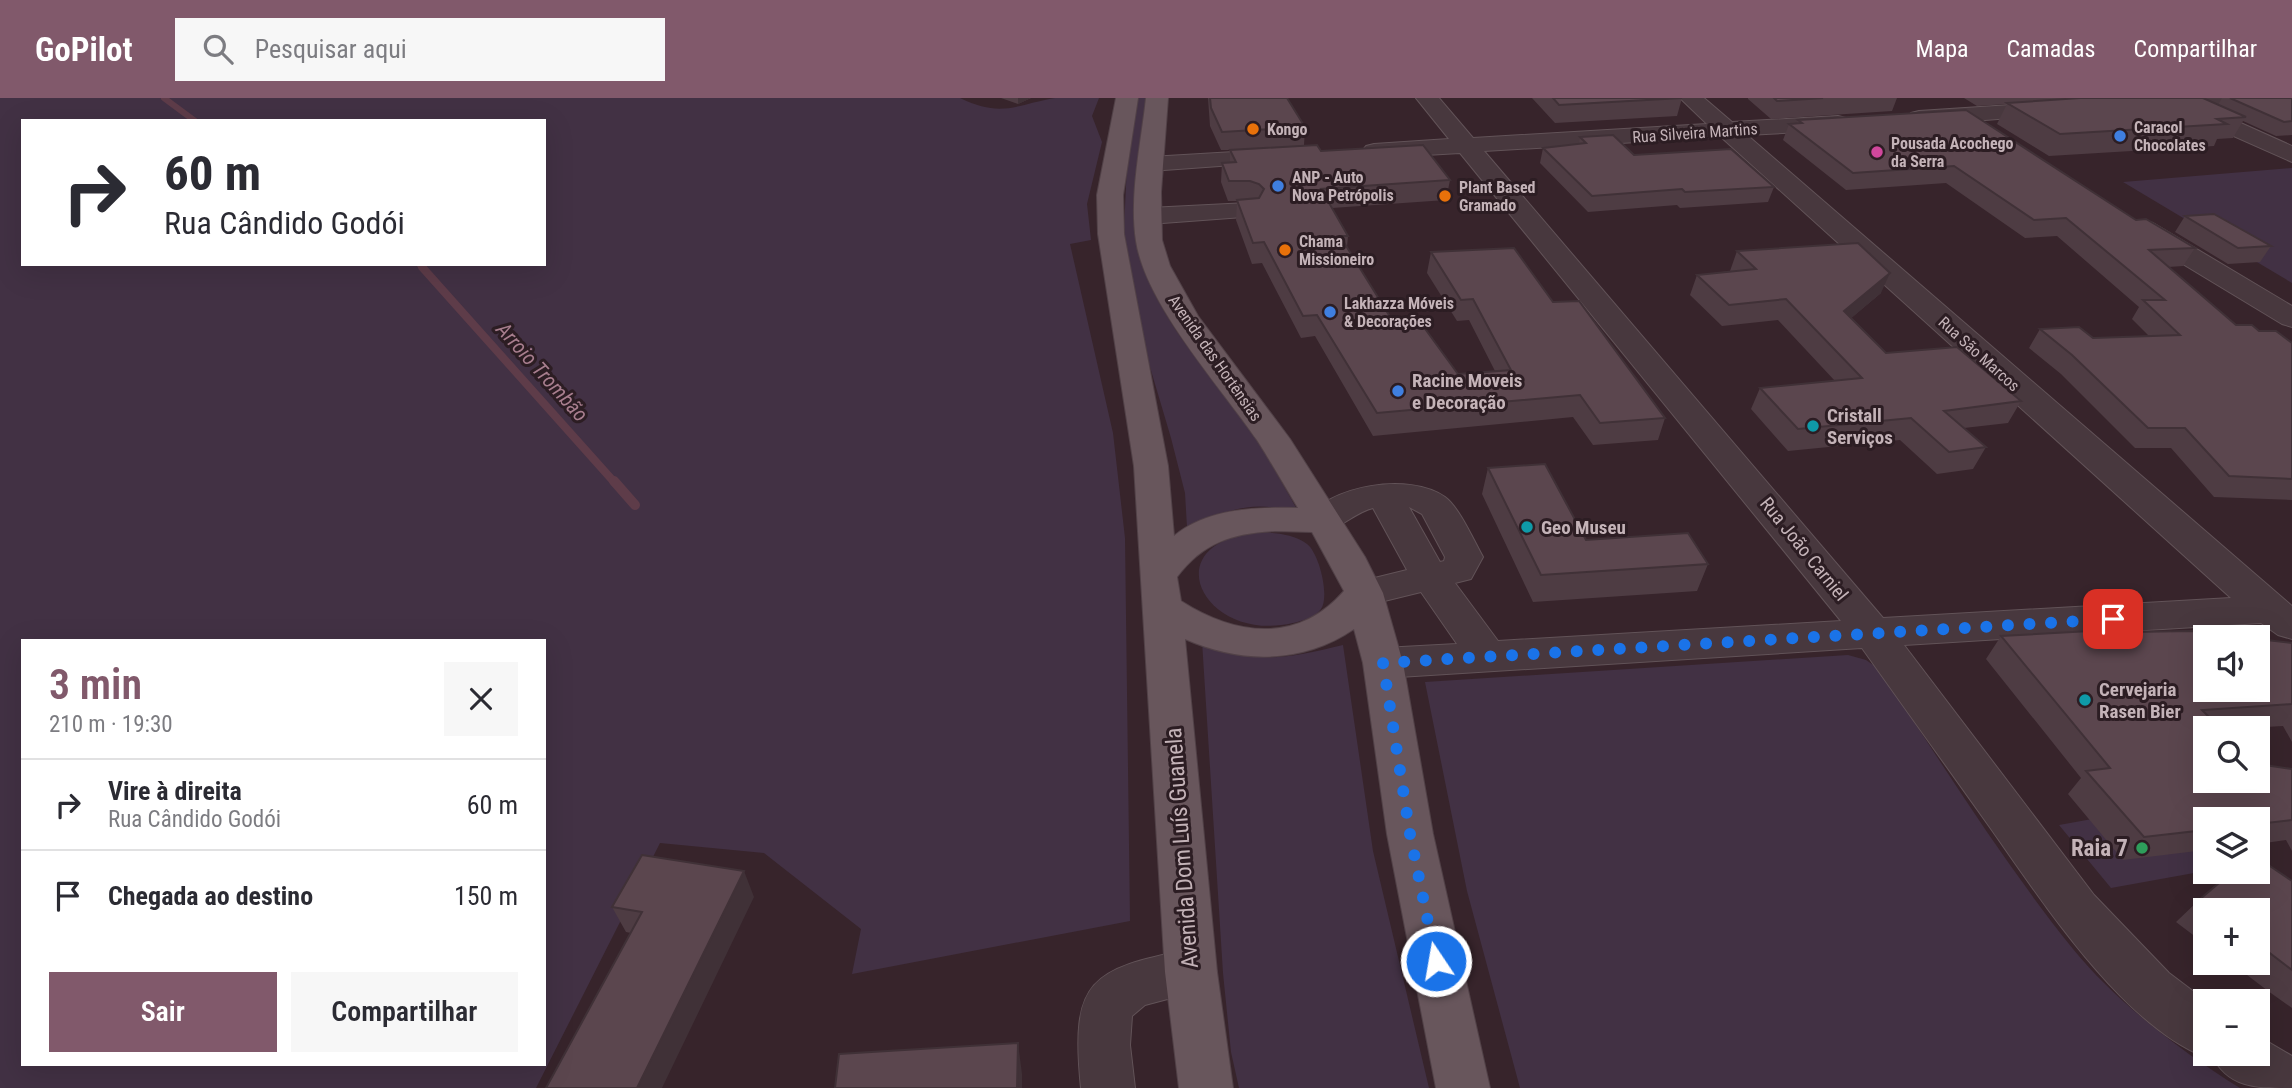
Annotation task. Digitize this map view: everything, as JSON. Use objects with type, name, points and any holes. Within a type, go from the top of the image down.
[{"type":"main road","points":[[1127,98],[1110,195],[1111,234],[1151,466],[1161,592],[1182,622],[1206,634],[1232,641],[1280,643],[1315,635],[1336,624],[1353,610],[1364,593]]},
{"type":"main road","name":"Avenida das Hortênsias","points":[[1157,98],[1150,164],[1149,216],[1149,240],[1156,266],[1184,318],[1273,439],[1364,593]]},
{"type":"main road","points":[[1161,592],[1180,546],[1217,527],[1262,518],[1323,521]]},
{"type":"main road","name":"Avenida Dom Luís Guanela","points":[[1161,592],[1191,972],[1206,1088]]},
{"type":"main road","points":[[1364,593],[1383,663],[1410,834],[1463,1088]]},
{"type":"street","name":"Rua João Carniel","points":[[1427,98],[1464,146],[1701,424],[1872,632],[1995,801],[2092,927],[2151,990],[2193,1023]]},
{"type":"street","name":"Rua São Marcos","points":[[1691,98],[2280,617]]},
{"type":"street","points":[[1931,98],[1993,136]]},
{"type":"street","points":[[2136,104],[2239,98]]},
{"type":"street","points":[[2172,100],[2292,155]]},
{"type":"street","points":[[1891,120],[2082,108]]},
{"type":"street","name":"Rua Silveira Martins","points":[[1355,152],[1864,122]]},
{"type":"street","points":[[1149,216],[1200,187],[1300,155]]},
{"type":"street","points":[[1150,164],[1248,211]]},
{"type":"street","points":[[2128,220],[2292,318]]},
{"type":"street","points":[[1323,521],[1356,501],[1385,497],[1431,578],[1487,656]]},
{"type":"street","points":[[1364,593],[1431,578]]},
{"type":"street","points":[[1383,663],[1872,632],[2280,617]]},
{"type":"street","points":[[1108,1088],[1103,1027],[1111,1002],[1130,986],[1191,972]]},
{"type":"street","points":[[2258,1066],[2292,1086]]},
{"type":"shaded area","points":[[0,98],[960,98],[998,109],[1055,98],[1099,98],[1092,116],[1102,142],[1087,204],[1091,240],[1070,244],[1113,433],[1125,538],[1130,921],[852,974],[861,929],[764,853],[660,843],[536,1088],[0,1088]]},
{"type":"shaded area","points":[[1138,98],[1147,98],[1134,199],[1137,244],[1145,271],[1170,321],[1246,425],[1299,513],[1267,507],[1241,508],[1187,527],[1185,493],[1137,323],[1124,229],[1127,165]]},
{"type":"shaded area","points":[[2292,168],[2292,283],[2123,182]]},
{"type":"shaded area","points":[[1261,532],[1291,536],[1307,544],[1316,556],[1324,595],[1321,609],[1316,614],[1293,623],[1261,625],[1235,619],[1214,606],[1202,589],[1199,570],[1207,553],[1227,539]]},
{"type":"shaded area","points":[[1202,641],[1256,657],[1304,654],[1343,645],[1373,851],[1429,1088],[1239,1088],[1231,1052],[1223,973]]},
{"type":"shaded area","points":[[1848,655],[1866,660],[1879,669],[1997,847],[2073,949],[2129,1007],[2193,1057],[2193,1066],[2207,1066],[2240,1088],[1520,1088],[1467,891],[1425,682]]},
{"type":"shaded area","name":"Raia 7","points":[[2214,797],[2210,807],[2193,807],[2193,873],[2111,888],[2059,825]]},
{"type":"building","points":[[1210,98],[1287,98],[1305,127],[1222,132],[1211,108]]},
{"type":"building","points":[[1553,98],[1682,98],[1559,105]]},
{"type":"building","points":[[1774,98],[1823,98],[1777,101]]},
{"type":"building","points":[[2080,98],[2203,98],[2246,117],[2217,119],[2227,124],[2060,134],[2007,103]]},
{"type":"building","points":[[2230,98],[2292,98],[2292,121],[2284,122]]},
{"type":"building","points":[[1966,110],[2136,220],[2146,219],[2195,248],[2149,250],[2236,325],[2252,325],[2259,331],[2276,331],[2292,343],[2292,479],[2229,476],[2185,428],[2148,428],[2072,355],[2040,329],[2079,327],[2093,338],[2180,335],[2143,300],[2165,300],[2066,218],[2034,220],[1954,166],[1853,173],[1789,124],[1802,123],[1798,120]]},
{"type":"building","points":[[1613,135],[1634,155],[1731,149],[1774,187],[1685,192],[1682,189],[1592,196],[1543,148],[1586,143],[1580,137]]},
{"type":"building","points":[[1317,145],[1321,151],[1423,145],[1450,180],[1321,189],[1348,236],[1340,236],[1397,328],[1423,326],[1458,374],[1511,370],[1473,299],[1461,300],[1431,252],[1514,248],[1553,302],[1579,301],[1665,418],[1600,423],[1580,395],[1377,413],[1317,315],[1303,316],[1264,242],[1253,243],[1237,200],[1259,198],[1264,189],[1250,181],[1229,181],[1222,163],[1236,162],[1230,150]]},
{"type":"building","points":[[2214,214],[2271,246],[2238,248],[2185,216]]},
{"type":"building","points":[[1858,243],[1890,273],[1844,311],[1886,353],[1957,347],[2021,401],[1944,411],[1986,447],[1949,452],[1911,418],[1798,429],[1760,388],[1862,378],[1786,299],[1729,305],[1697,275],[1756,269],[1737,251]]},
{"type":"building","points":[[1545,464],[1586,540],[1688,533],[1708,564],[1541,575],[1488,468]]},
{"type":"building","points":[[2126,629],[2129,632],[2193,631],[2193,702],[2270,702],[2270,640],[2292,643],[2292,704],[2202,710],[2208,716],[2193,716],[2193,793],[2270,793],[2270,766],[2292,769],[2292,820],[2270,823],[2270,807],[2193,807],[2193,831],[2144,837],[2086,771],[2110,768],[2001,636]]},
{"type":"building","points":[[642,855],[744,871],[637,1088],[546,1088],[642,912],[612,907]]},
{"type":"building","points":[[2270,866],[2292,881],[2292,970],[2270,953],[2270,898],[2201,898],[2218,884],[2270,884]]},
{"type":"building","points":[[1018,1043],[1017,1088],[835,1088],[839,1054]]},
{"type":"waterway","name":"Arroio Trombão","points":[[164,98],[192,119]]},
{"type":"waterway","name":"Arroio Trombão","points":[[422,267],[615,483]]},
{"type":"waterway","name":"Arroio Trombão","points":[[614,481],[635,505]]},
{"type":"place","name":"Kongo","points":[[1253,129]]},
{"type":"place","name":"Caracol Chocolates","points":[[2120,136]]},
{"type":"place","name":"Pousada Acochego da Serra","points":[[1877,152]]},
{"type":"place","name":"ANP - Auto Nova Petrópolis","points":[[1278,186]]},
{"type":"place","name":"Plant Based Gramado","points":[[1445,196]]},
{"type":"place","name":"Chama Missioneiro","points":[[1285,250]]},
{"type":"place","name":"Lakhazza Móveis & Decorações","points":[[1330,312]]},
{"type":"place","name":"Racine Moveis e Decoração","points":[[1398,391]]},
{"type":"place","name":"Cristall Serviços","points":[[1813,426]]},
{"type":"place","name":"Geo Museu","points":[[1527,527]]},
{"type":"place","name":"Cervejaria Rasen Bier","points":[[2085,700]]},
{"type":"place","name":"Raia 7","points":[[2142,848]]},
{"type":"route","points":[[1436,961],[1410,834],[1383,663],[2113,619]]}]
